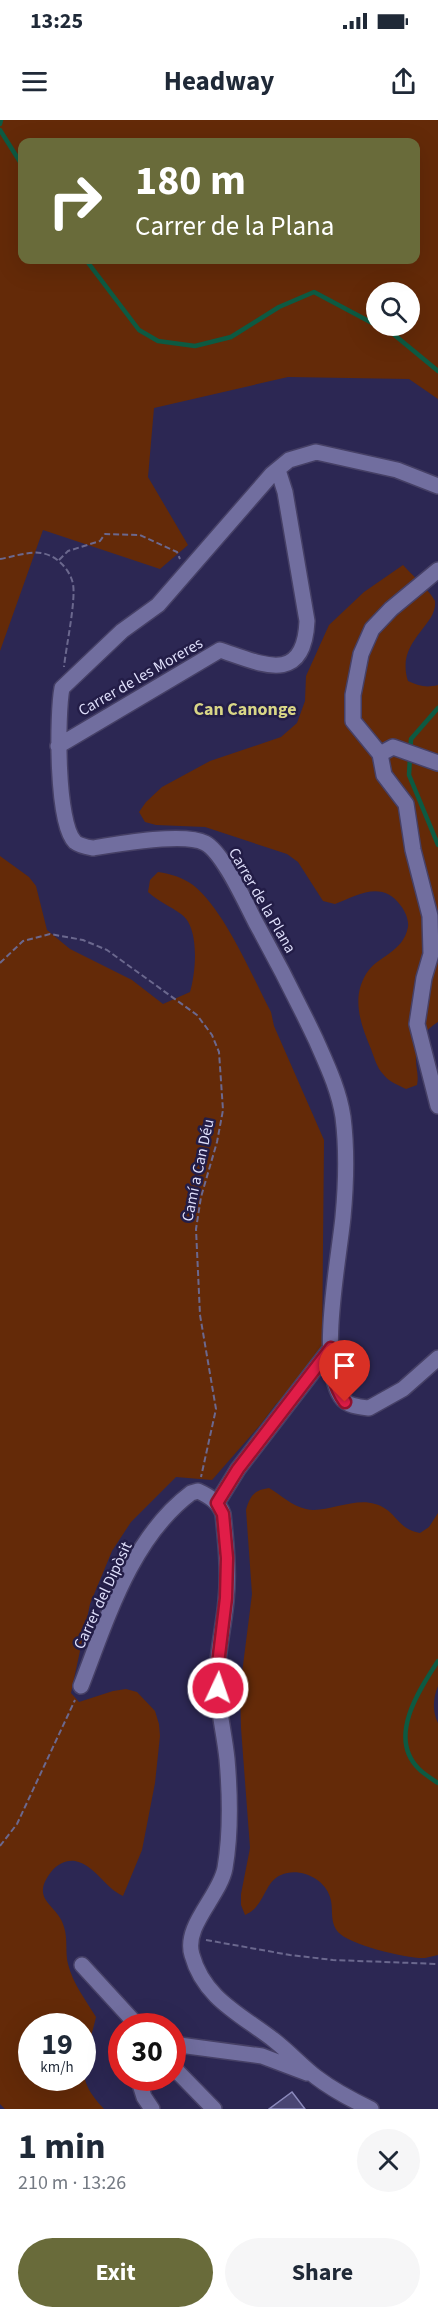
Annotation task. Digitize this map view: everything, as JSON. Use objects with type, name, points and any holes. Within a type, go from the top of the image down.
[{"type":"street","points":[[62,687],[122,631],[158,605],[289,460],[316,452],[396,470],[438,486]]},
{"type":"street","name":"Carrer de les Moreres","points":[[58,746],[220,650],[264,666],[284,666],[295,658],[306,639],[307,621],[285,492],[278,470]]},
{"type":"street","points":[[438,570],[390,609],[372,629],[361,654],[353,695],[353,721],[386,750],[416,755],[438,763]]},
{"type":"street","name":"Carrer de la Plana","points":[[62,687],[59,704],[58,746],[67,825],[75,842],[81,846],[93,848],[166,839],[189,839],[205,843],[218,855],[285,976],[337,1091],[345,1142],[343,1215],[331,1348],[334,1380],[339,1394],[345,1402],[369,1408],[403,1389],[438,1358]]},
{"type":"street","points":[[386,750],[384,775],[406,804],[412,850],[430,916],[431,954],[424,978],[417,1024],[438,1106]]},
{"type":"street","points":[[217,1503],[238,1469],[331,1348]]},
{"type":"street","points":[[198,1491],[217,1503],[223,1514],[227,1558],[226,1598],[217,1672],[218,1703],[227,1759],[229,1844],[223,1878],[192,1937],[190,1948],[192,1957],[210,1991],[223,2005],[269,2037],[316,2077],[343,2095],[371,2109]]},
{"type":"street","name":"Carrer del Dipòsit","points":[[81,1686],[130,1569],[146,1543],[186,1497],[198,1491]]},
{"type":"street","points":[[82,1965],[125,2013]]},
{"type":"street","points":[[186,2046],[262,2056],[316,2077]]},
{"type":"street","points":[[186,2080],[214,2109]]},
{"type":"street","points":[[142,2091],[152,2109]]},
{"type":"street","points":[[343,2095],[354,2109]]},
{"type":"path","points":[[59,561],[68,551],[99,541],[105,534],[132,534],[140,535],[177,552],[186,572]]},
{"type":"path","points":[[0,559],[38,552],[50,555],[59,561],[73,583],[62,687]]},
{"type":"path","name":"Camí a Can Déu","points":[[0,963],[23,941],[50,934],[83,940],[107,950],[196,1015],[212,1035],[219,1052],[222,1110],[218,1142],[201,1197],[196,1229],[200,1314],[216,1409],[198,1491]]},
{"type":"path","points":[[0,1846],[18,1824],[81,1686]]},
{"type":"path","points":[[192,1937],[290,1955],[333,1960],[438,1964]]},
{"type":"shaded area","points":[[0,120],[438,120],[438,399],[409,379],[288,377],[154,408],[148,477],[188,545],[160,569],[43,530],[0,651]]},
{"type":"shaded area","points":[[403,565],[435,601],[430,618],[407,655],[408,681],[423,686],[438,685],[438,1022],[425,1033],[417,1048],[417,1085],[406,1089],[388,1079],[379,1069],[364,1031],[358,1002],[361,983],[366,974],[377,962],[396,948],[405,936],[408,927],[407,919],[394,898],[378,891],[361,894],[335,904],[323,901],[298,862],[287,854],[205,827],[156,825],[145,822],[139,812],[162,787],[210,761],[281,737],[297,723],[305,701],[306,676],[329,625],[364,592]]},
{"type":"shaded area","points":[[0,856],[29,877],[36,886],[47,930],[70,949],[132,980],[163,1004],[190,992],[195,962],[194,939],[187,920],[148,892],[150,880],[158,872],[176,876],[193,885],[216,910],[246,962],[271,1012],[274,1026],[324,1140],[322,1349],[293,1389],[276,1404],[212,1480],[176,1477],[131,1522],[112,1551],[90,1604],[71,1693],[79,1702],[126,1689],[137,1692],[155,1711],[160,1736],[155,1783],[142,1850],[123,1896],[88,1867],[75,1861],[65,1862],[56,1867],[45,1882],[44,1896],[61,1919],[64,1927],[70,1971],[94,2013],[18,2013],[18,2091],[90,2091],[104,2109],[5,2109],[0,2104]]},
{"type":"shaded area","points":[[269,1488],[291,1503],[306,1509],[367,1502],[375,1504],[388,1510],[406,1528],[420,1533],[429,1527],[438,1513],[438,1686],[434,1704],[438,1723],[438,1955],[425,1958],[406,1956],[379,1950],[344,1937],[335,1928],[327,1890],[317,1880],[303,1873],[288,1873],[277,1877],[255,1908],[245,1915],[241,1905],[250,1848],[240,1689],[252,1594],[246,1510],[253,1494]]},
{"type":"building","points":[[292,2092],[305,2109],[269,2109]]},
{"type":"waterway","points":[[0,124],[1,120]]},
{"type":"waterway","points":[[0,130],[18,159]]},
{"type":"waterway","points":[[89,264],[139,330],[158,341],[195,346],[231,337],[279,307],[314,292],[366,320]]},
{"type":"waterway","points":[[396,336],[438,371]]},
{"type":"waterway","points":[[438,708],[411,739],[409,775],[438,845]]},
{"type":"waterway","points":[[438,1661],[415,1700],[406,1729],[406,1743],[410,1757],[419,1769],[438,1783]]},
{"type":"district","name":"Can Canonge","points":[[245,709]]},
{"type":"route","points":[[218,1688],[217,1672],[226,1598],[227,1558],[223,1514],[217,1503],[238,1469],[331,1348],[334,1380],[345,1402]]}]
